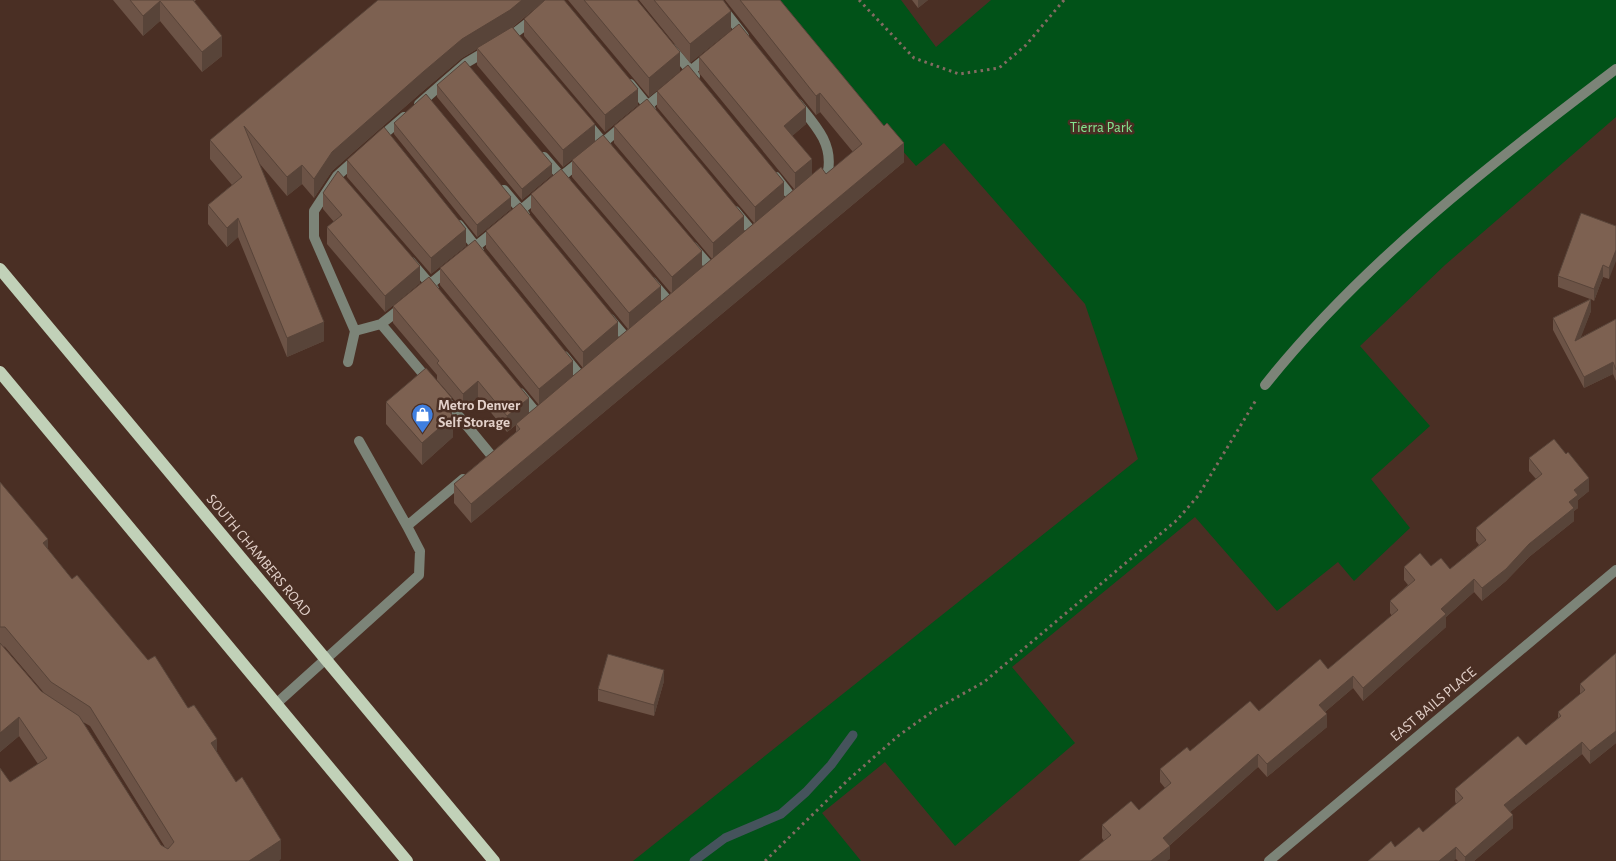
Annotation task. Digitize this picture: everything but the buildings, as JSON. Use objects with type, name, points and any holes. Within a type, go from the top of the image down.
[{"type":"main road","name":"SOUTH CHAMBERS ROAD","points":[[0,269],[494,861]]},
{"type":"main road","points":[[0,372],[407,861]]},
{"type":"street","points":[[716,0],[736,34],[752,46]]},
{"type":"street","points":[[348,362],[355,332],[314,237],[314,211],[368,149],[388,137],[469,66],[517,39],[541,12]]},
{"type":"street","points":[[666,43],[703,86]]},
{"type":"street","points":[[355,332],[381,324],[719,48]]},
{"type":"street","points":[[1266,385],[1303,340],[1391,252],[1482,174],[1616,69]]},
{"type":"street","points":[[623,76],[661,121]]},
{"type":"street","points":[[770,169],[798,197],[828,171],[831,156],[820,130],[789,92]]},
{"type":"street","points":[[578,112],[616,157]]},
{"type":"street","points":[[536,147],[574,192]]},
{"type":"street","points":[[495,180],[533,226]]},
{"type":"street","points":[[729,204],[754,234]]},
{"type":"street","points":[[452,217],[488,262]]},
{"type":"street","points":[[687,239],[712,269]]},
{"type":"street","points":[[406,255],[443,299]]},
{"type":"street","points":[[645,274],[671,304]]},
{"type":"street","points":[[602,310],[628,340]]},
{"type":"street","points":[[381,324],[491,455]]},
{"type":"street","points":[[557,347],[582,378]]},
{"type":"street","points":[[513,384],[538,415]]},
{"type":"street","points":[[277,703],[419,575],[420,551],[408,526],[359,441]]},
{"type":"street","points":[[408,526],[468,474]]},
{"type":"street","name":"EAST BAILS PLACE","points":[[1269,861],[1616,570]]},
{"type":"path","points":[[859,0],[914,58],[959,74],[998,68],[1026,45],[1064,0]]},
{"type":"path","points":[[765,861],[825,802],[898,736],[936,709],[984,682],[1177,520],[1198,496],[1266,385]]},
{"type":"green space","name":"Tierra Park","points":[[774,0],[901,0],[936,47],[991,0],[1616,0],[1616,117],[1445,265],[1360,346],[1430,426],[1371,479],[1410,528],[1354,581],[1338,562],[1277,611],[1195,517],[1012,667],[1075,743],[955,846],[885,762],[822,813],[861,861],[633,861],[1138,459],[1085,304],[944,143],[916,166],[828,67]]},
{"type":"waterway","points":[[694,861],[725,838],[781,814],[806,792],[831,765],[853,735]]},
{"type":"place","name":"Metro Denver Self Storage","points":[[422,433]]}]
